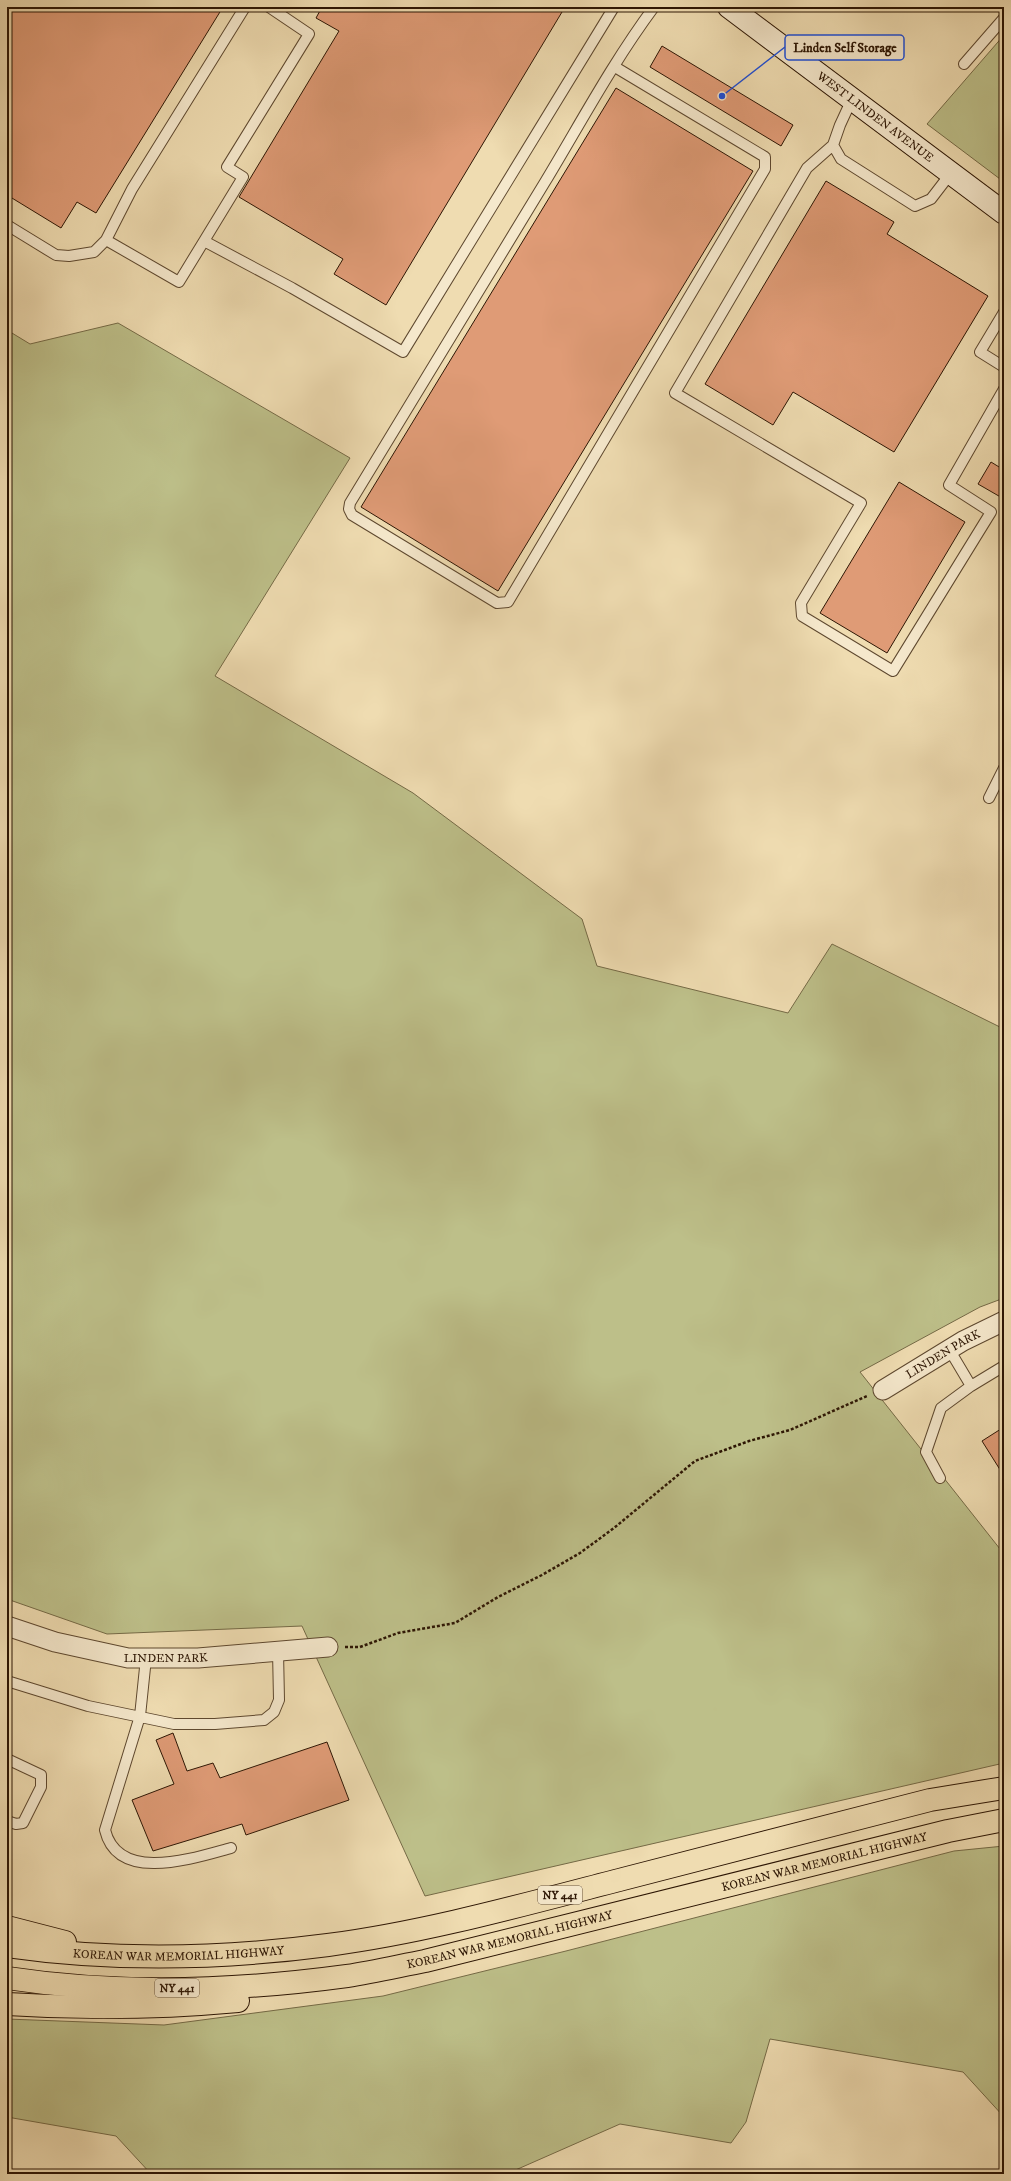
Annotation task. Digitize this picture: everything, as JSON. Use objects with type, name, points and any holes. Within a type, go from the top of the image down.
[{"type":"main road","name":"WEST LINDEN AVENUE","points":[[729,7],[1004,213]]},
{"type":"main road","name":"KOREAN WAR MEMORIAL HIGHWAY","points":[[7,1946],[108,1954],[156,1956],[238,1954],[329,1945],[433,1926],[530,1903],[930,1800],[1004,1788]]},
{"type":"main road","name":"KOREAN WAR MEMORIAL HIGHWAY","points":[[7,1978],[37,1982],[150,1988],[232,1988],[348,1976],[425,1961],[932,1834],[1004,1820]]},
{"type":"main road","points":[[7,1927],[108,1954]]},
{"type":"main road","points":[[7,2004],[54,2007],[190,2005],[272,1997],[348,1976]]},
{"type":"street","name":"LINDEN PARK","points":[[883,1390],[949,1349],[1004,1321]]},
{"type":"street","name":"LINDEN PARK","points":[[7,1626],[55,1642],[128,1658],[198,1658],[328,1646]]},
{"type":"lane","points":[[7,225],[56,255],[70,256],[94,252],[106,240],[132,189],[245,7]]},
{"type":"lane","points":[[106,240],[179,282],[243,177],[227,167],[309,34],[269,7]]},
{"type":"lane","points":[[204,241],[292,288],[403,352],[614,7]]},
{"type":"lane","points":[[615,67],[765,157],[766,170],[508,602],[502,604],[497,603],[352,515],[349,509],[350,503],[615,67],[654,7]]},
{"type":"lane","points":[[964,64],[1004,18]]},
{"type":"lane","points":[[852,99],[833,145],[807,168],[675,393],[861,503],[801,603],[802,616],[893,671],[991,512],[949,485],[1004,390]]},
{"type":"lane","points":[[833,145],[841,159],[915,206],[931,199],[957,178]]},
{"type":"lane","points":[[1004,312],[980,352],[1004,367]]},
{"type":"lane","points":[[989,798],[1004,768]]},
{"type":"lane","points":[[949,1349],[971,1386]]},
{"type":"lane","points":[[940,1478],[926,1452],[941,1408],[971,1386],[1004,1366]]},
{"type":"lane","points":[[7,1681],[88,1706],[174,1724],[215,1724],[264,1720],[274,1712],[279,1700],[278,1651]]},
{"type":"lane","points":[[146,1658],[140,1716],[104,1830],[107,1840],[116,1852],[140,1862],[174,1863],[231,1848]]},
{"type":"lane","points":[[7,1759],[40,1775],[42,1781],[23,1823],[16,1824],[7,1821]]},
{"type":"path","points":[[328,1646],[360,1647],[398,1633],[455,1624],[498,1597],[542,1575],[580,1553],[614,1528],[695,1461],[749,1441],[790,1430],[844,1404],[883,1390]]},
{"type":"green space","points":[[1004,35],[1004,182],[927,124]]},
{"type":"green space","points":[[118,323],[350,458],[215,676],[413,793],[582,919],[597,966],[788,1013],[832,944],[1004,1029],[1004,1298],[980,1307],[860,1372],[1004,1554],[1004,1763],[425,1896],[302,1626],[107,1634],[7,1599],[7,330],[30,344]]},
{"type":"green space","points":[[1004,1846],[1004,2117],[963,2072],[770,2039],[746,2122],[731,2143],[620,2124],[511,2172],[511,2174],[151,2174],[116,2136],[7,2117],[7,2019],[164,2025],[383,1996],[566,1951],[954,1851]]},
{"type":"building","points":[[7,7],[223,7],[96,213],[77,202],[61,228],[7,195]]},
{"type":"building","points":[[322,7],[565,7],[386,305],[334,274],[343,259],[239,197],[339,31],[316,18]]},
{"type":"building","points":[[662,46],[793,125],[781,146],[650,67]]},
{"type":"building","points":[[616,88],[753,171],[498,591],[361,507]]},
{"type":"building","points":[[826,181],[894,222],[887,234],[988,296],[894,452],[793,392],[773,425],[705,384]]},
{"type":"building","points":[[991,462],[1004,470],[1004,499],[978,484]]},
{"type":"building","points":[[899,482],[965,522],[887,653],[820,613]]},
{"type":"building","points":[[1004,1427],[1004,1476],[982,1441]]},
{"type":"building","points":[[173,1733],[187,1771],[213,1763],[220,1778],[327,1742],[349,1800],[246,1835],[242,1824],[153,1851],[132,1800],[174,1784],[156,1740]]},
{"type":"place","name":"Linden Self Storage","points":[[722,96]]}]
